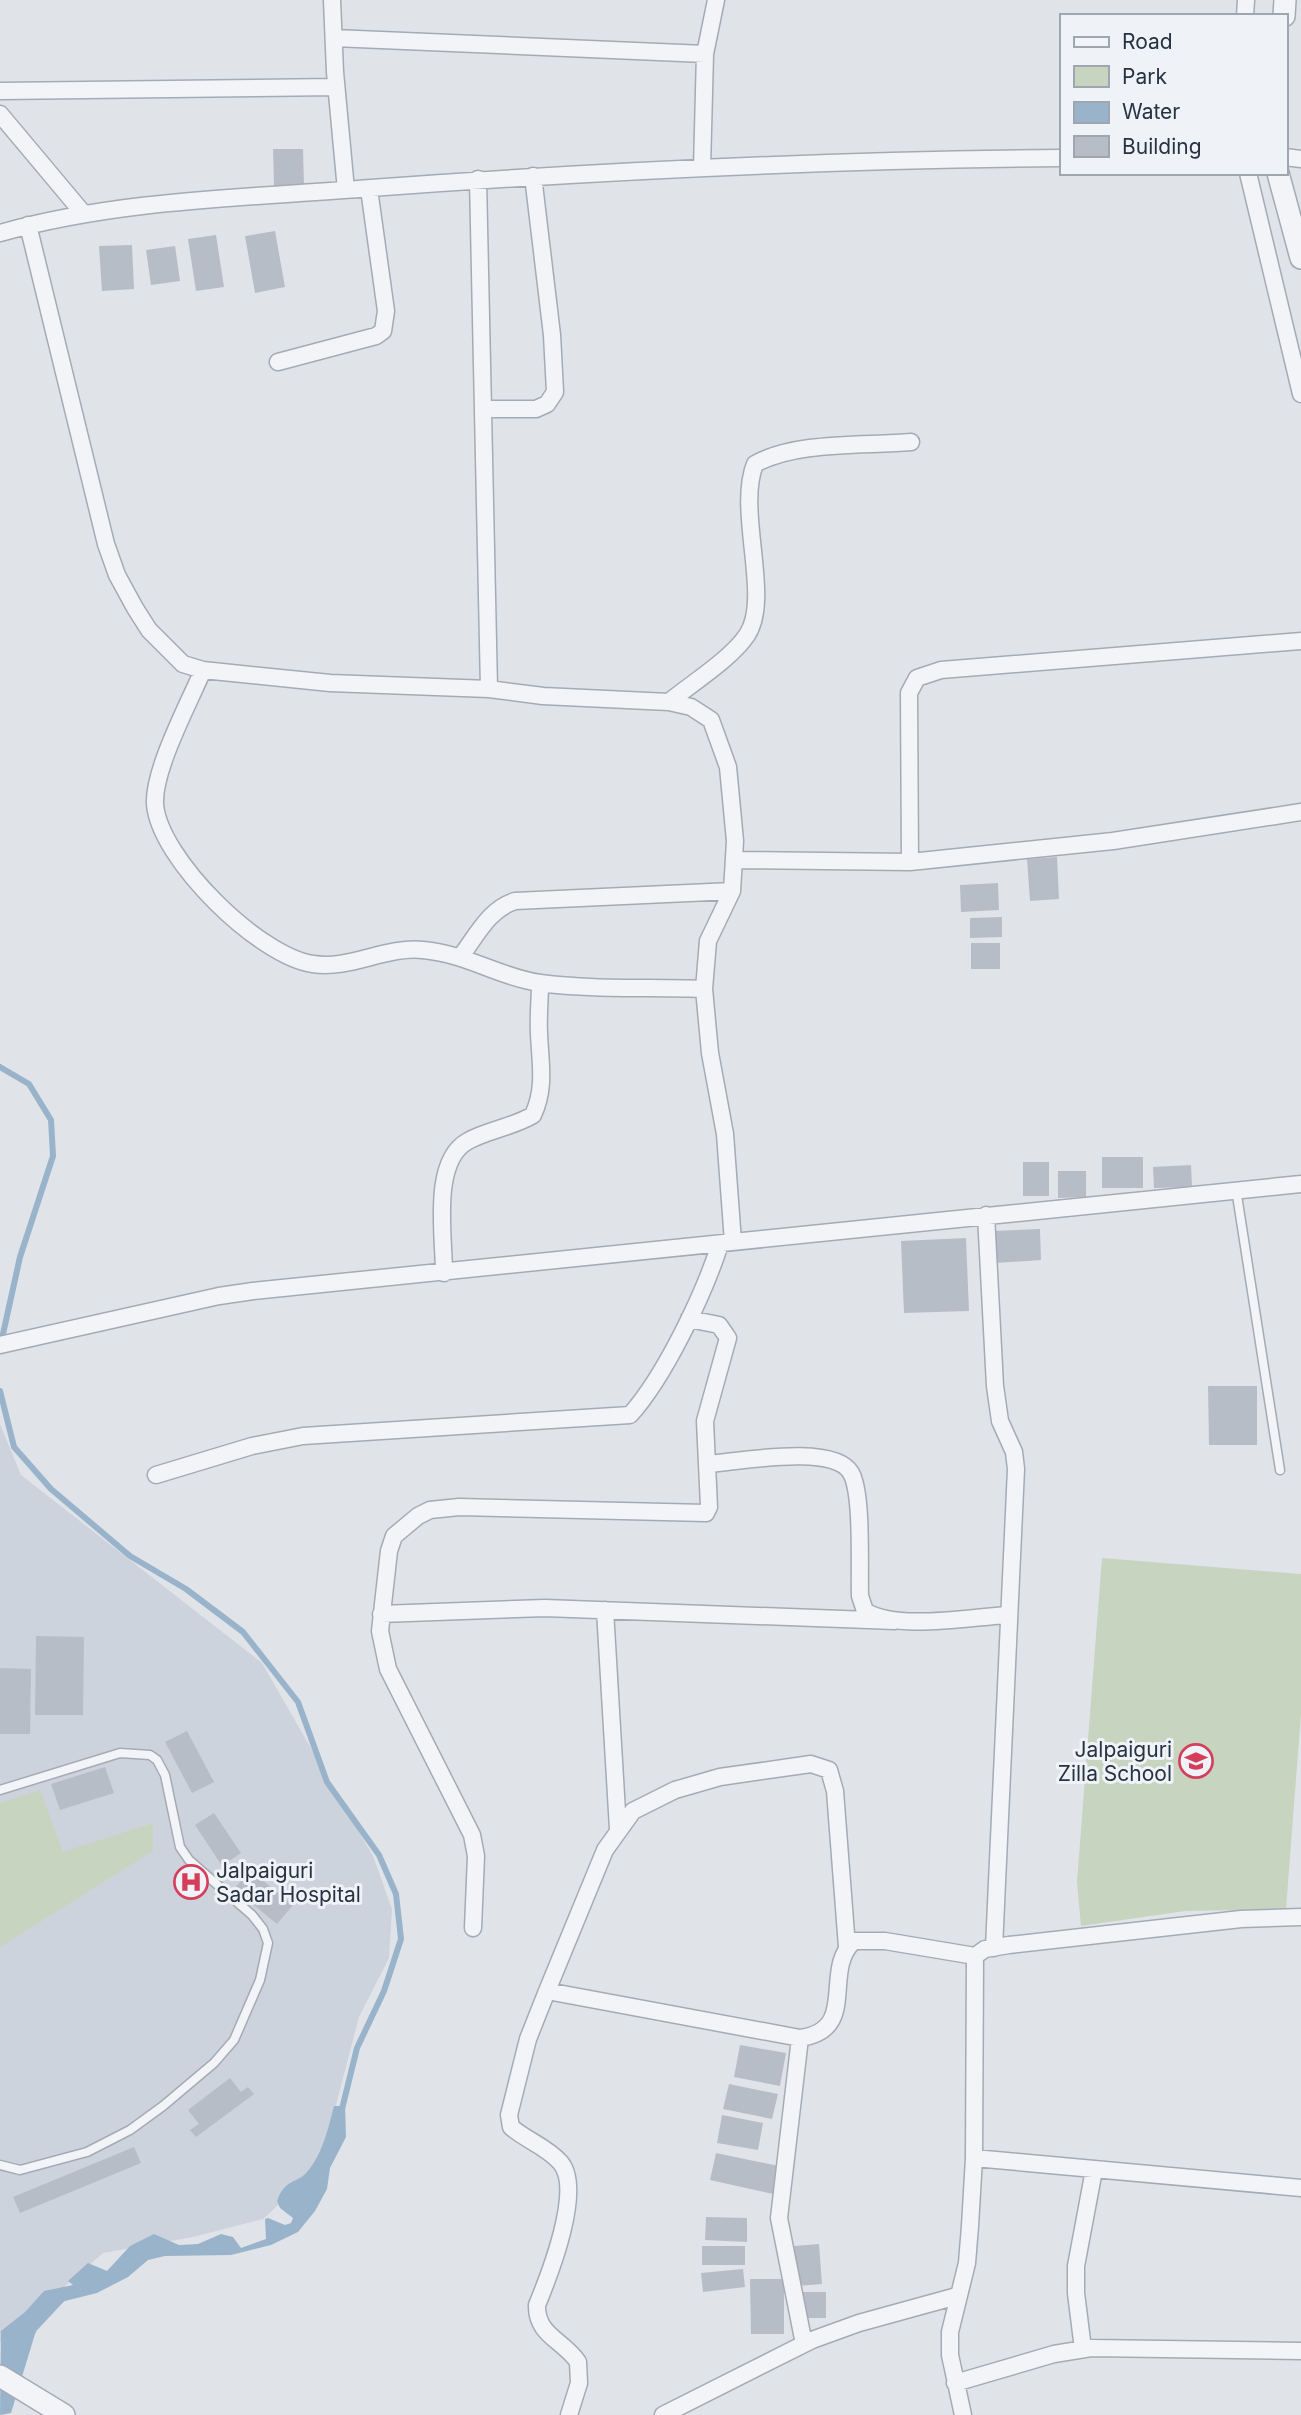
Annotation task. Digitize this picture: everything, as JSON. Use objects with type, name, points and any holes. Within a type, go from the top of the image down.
[{"type":"street","points":[[332,0],[336,88],[346,190]]},
{"type":"street","points":[[702,168],[705,54],[716,0]]},
{"type":"street","points":[[334,37],[705,54]]},
{"type":"street","points":[[0,91],[336,88]]},
{"type":"street","points":[[0,114],[83,213]]},
{"type":"street","points":[[0,233],[83,213],[478,179],[702,168],[1060,158]]},
{"type":"street","points":[[1248,175],[1301,394]]},
{"type":"street","points":[[1279,175],[1301,258]]},
{"type":"street","points":[[483,409],[536,409],[547,404],[555,392],[554,345],[534,176]]},
{"type":"street","points":[[478,179],[489,689]]},
{"type":"street","points":[[278,362],[376,336],[383,331],[386,311],[369,189]]},
{"type":"street","points":[[28,225],[106,544],[117,575],[149,630],[169,653],[183,664],[204,670],[330,683],[489,689],[542,696],[669,702],[703,712],[711,720],[720,740],[733,802],[732,891],[708,941],[705,989],[710,1053],[725,1134],[727,1243],[689,1319],[646,1395],[630,1415],[303,1436],[252,1446],[156,1475]]},
{"type":"street","points":[[669,702],[740,644],[754,621],[748,492],[755,464],[769,456],[792,450],[911,442]]},
{"type":"street","points":[[910,862],[909,693],[917,678],[941,670],[1301,641]]},
{"type":"street","points":[[204,670],[167,756],[157,787],[155,805],[160,824],[206,894],[235,922],[287,955],[312,964],[331,964],[387,952],[419,949],[461,956],[512,977],[541,983],[705,989]]},
{"type":"street","points":[[734,860],[910,862],[1113,841],[1301,812]]},
{"type":"street","points":[[461,956],[493,913],[515,901],[732,891]]},
{"type":"street","points":[[444,1273],[444,1177],[448,1161],[469,1140],[533,1115],[538,1103],[542,1087],[538,1031],[541,983]]},
{"type":"street","points":[[0,1345],[219,1296],[1301,1184]]},
{"type":"street","points":[[986,1215],[995,1386],[1000,1421],[1014,1452],[1016,1469],[994,1948]]},
{"type":"street","points":[[473,1928],[476,1856],[472,1835],[388,1669],[380,1631],[389,1551],[394,1536],[404,1524],[430,1510],[459,1507],[560,1508],[701,1515],[706,1513],[709,1507],[707,1408],[728,1338],[719,1325],[689,1319]]},
{"type":"street","points":[[707,1464],[807,1456],[840,1462],[851,1473],[856,1490],[860,1596],[865,1611],[876,1618],[895,1621]]},
{"type":"street","points":[[381,1614],[545,1608],[895,1621],[1008,1615]]},
{"type":"street","points":[[605,1610],[618,1829]]},
{"type":"street","points":[[547,1990],[800,2038],[815,2036],[827,2028],[834,2017],[842,1960],[847,1947],[835,1791],[828,1770],[811,1764],[720,1777],[654,1800],[633,1811],[605,1850],[547,1990],[528,2039],[509,2122],[515,2130],[557,2159],[566,2172],[565,2224],[537,2305],[537,2316],[545,2332],[578,2362],[579,2383],[569,2415]]},
{"type":"street","points":[[847,1947],[855,1941],[885,1941],[975,1956],[994,1948],[1241,1919],[1301,1917]]},
{"type":"street","points":[[963,2415],[950,2354],[957,2296],[967,2263],[974,2158],[975,1956]]},
{"type":"street","points":[[800,2038],[779,2218],[804,2344]]},
{"type":"street","points":[[974,2158],[1301,2188]]},
{"type":"street","points":[[1083,2349],[1076,2292],[1076,2266],[1094,2170]]},
{"type":"street","points":[[663,2415],[804,2344],[859,2323],[957,2296]]},
{"type":"street","points":[[956,2383],[1054,2354],[1083,2349],[1301,2351]]},
{"type":"street","points":[[0,2376],[64,2415]]},
{"type":"lane","points":[[1237,1189],[1280,1469]]},
{"type":"lane","points":[[0,1790],[120,1753],[150,1755],[157,1759],[165,1775],[180,1847],[189,1860],[252,1915],[263,1929],[268,1942],[260,1980],[234,2040],[214,2063],[173,2098],[130,2130],[87,2152],[20,2170],[0,2165]]},
{"type":"shaded area","name":"Jalpaiguri Sadar Hospital","points":[[0,1424],[21,1475],[262,1663],[373,1856],[392,1909],[389,1958],[359,2017],[320,2166],[263,2219],[193,2237],[103,2253],[0,2343]]},
{"type":"green space","points":[[1102,1558],[1301,1574],[1301,1714],[1286,1909],[1185,1911],[1081,1926],[1077,1882]]},
{"type":"green space","points":[[40,1790],[63,1852],[153,1823],[153,1851],[0,1947],[0,1803]]},
{"type":"water","points":[[334,2106],[345,2106],[346,2137],[330,2168],[327,2189],[315,2211],[298,2232],[271,2245],[231,2255],[165,2256],[148,2260],[128,2277],[97,2293],[57,2303],[43,2318],[35,2334],[11,2413],[0,2415],[1,2331],[25,2312],[44,2291],[73,2285],[68,2281],[88,2263],[107,2271],[130,2246],[154,2234],[179,2245],[198,2244],[221,2234],[233,2237],[241,2248],[266,2239],[265,2219],[285,2225],[291,2223],[293,2218],[280,2208],[277,2201],[287,2185],[303,2176],[313,2165]]},
{"type":"building","points":[[273,149],[303,149],[304,186],[274,186]]},
{"type":"building","points":[[275,231],[285,287],[255,293],[245,236]]},
{"type":"building","points":[[216,235],[224,287],[196,291],[188,239]]},
{"type":"building","points":[[132,245],[134,289],[102,291],[99,246]]},
{"type":"building","points":[[175,246],[180,281],[151,285],[146,250]]},
{"type":"building","points":[[1057,857],[1059,899],[1030,901],[1027,859]]},
{"type":"building","points":[[998,883],[999,910],[961,912],[960,885]]},
{"type":"building","points":[[1002,917],[1002,937],[970,938],[970,918]]},
{"type":"building","points":[[971,943],[1000,943],[1000,969],[971,969]]},
{"type":"building","points":[[1102,1157],[1143,1157],[1143,1188],[1102,1188]]},
{"type":"building","points":[[1023,1162],[1049,1162],[1049,1196],[1023,1196]]},
{"type":"building","points":[[1191,1165],[1192,1187],[1154,1188],[1153,1167]]},
{"type":"building","points":[[1058,1171],[1086,1171],[1086,1197],[1058,1198]]},
{"type":"building","points":[[1040,1229],[1041,1260],[995,1263],[993,1231]]},
{"type":"building","points":[[966,1238],[969,1311],[904,1313],[901,1241]]},
{"type":"building","points":[[1208,1386],[1257,1386],[1257,1445],[1209,1445]]},
{"type":"building","points":[[36,1636],[84,1637],[83,1715],[35,1715]]},
{"type":"building","points":[[0,1668],[31,1669],[30,1734],[0,1734]]},
{"type":"building","points":[[187,1731],[214,1782],[192,1793],[165,1742]]},
{"type":"building","points":[[105,1767],[114,1793],[60,1810],[51,1784]]},
{"type":"building","points":[[214,1813],[241,1853],[222,1866],[195,1825]]},
{"type":"building","points":[[250,1870],[293,1905],[277,1924],[234,1889]]},
{"type":"building","points":[[740,2045],[786,2053],[780,2086],[734,2077]]},
{"type":"building","points":[[230,2078],[241,2092],[248,2087],[254,2094],[196,2137],[190,2130],[199,2124],[188,2110]]},
{"type":"building","points":[[729,2084],[778,2094],[772,2119],[723,2109]]},
{"type":"building","points":[[722,2115],[763,2123],[758,2150],[717,2143]]},
{"type":"building","points":[[134,2147],[141,2163],[20,2213],[13,2197]]},
{"type":"building","points":[[716,2153],[779,2166],[773,2194],[710,2180]]},
{"type":"building","points":[[706,2217],[747,2218],[747,2242],[705,2240]]},
{"type":"building","points":[[819,2244],[822,2284],[797,2286],[794,2246]]},
{"type":"building","points":[[702,2246],[745,2246],[745,2265],[702,2265]]},
{"type":"building","points":[[743,2269],[745,2287],[703,2292],[701,2273]]},
{"type":"building","points":[[750,2279],[784,2279],[784,2334],[751,2334]]},
{"type":"building","points":[[801,2292],[826,2292],[826,2318],[801,2318]]},
{"type":"waterway","points":[[0,1067],[29,1084],[51,1120],[53,1156],[20,1257],[1,1343]]},
{"type":"waterway","points":[[0,1391],[14,1447],[51,1489],[130,1556],[186,1589],[243,1632],[298,1702],[327,1782],[379,1855],[396,1894],[401,1939],[384,1991],[357,2048],[341,2113]]},
{"type":"waterway","points":[[36,2327],[65,2296]]},
{"type":"place","name":"Jalpaiguri Zilla School","points":[[1196,1761]]},
{"type":"place","name":"Jalpaiguri Sadar Hospital","points":[[191,1882]]}]
